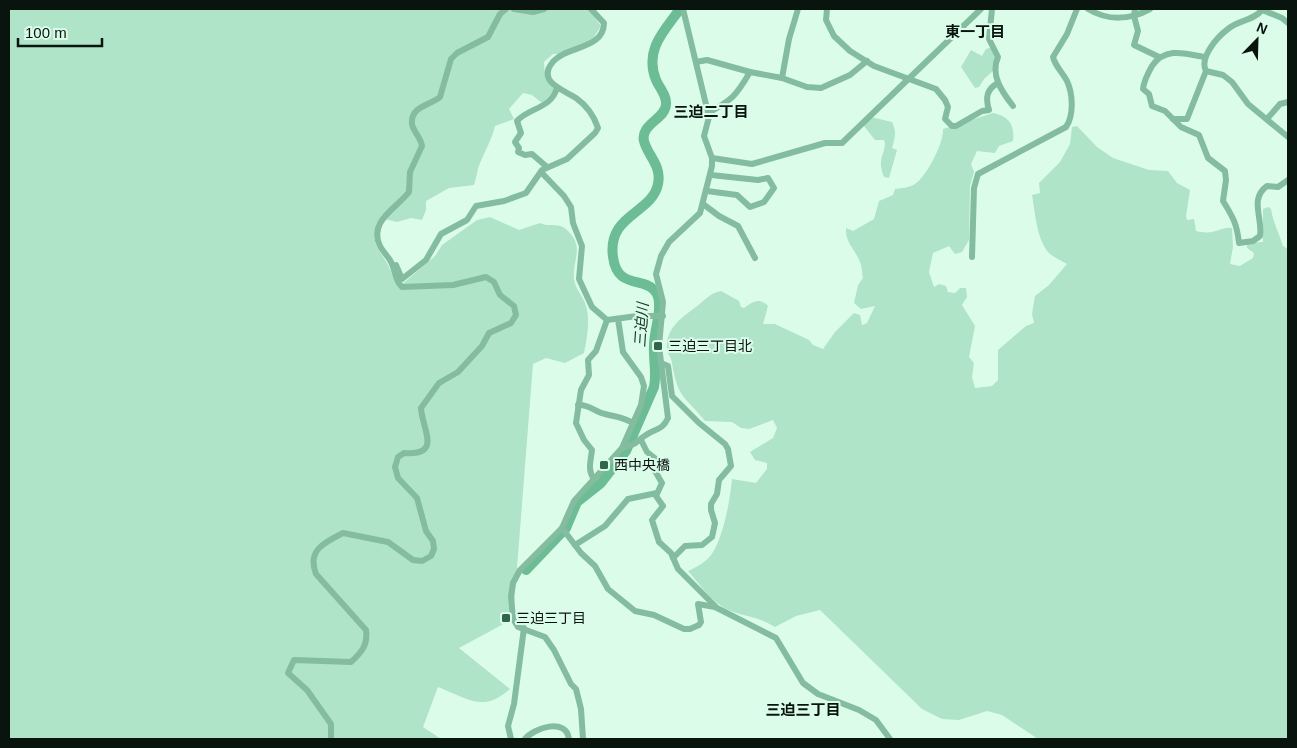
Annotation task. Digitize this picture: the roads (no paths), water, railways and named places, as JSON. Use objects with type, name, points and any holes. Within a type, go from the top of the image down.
[{"type":"street","points":[[506,9],[500,14],[488,36],[457,53],[451,59],[440,97],[425,104],[414,114],[412,124],[422,146],[410,172],[409,192],[385,215],[378,232],[380,247],[392,263],[395,264],[402,279],[426,260],[441,234],[467,220],[476,206],[518,197],[531,188],[541,172],[547,167],[568,158],[598,128],[590,112],[576,98],[557,88],[548,76],[552,63],[564,54],[591,44],[604,27],[591,9]]},
{"type":"street","points":[[514,9],[533,12],[544,9]]},
{"type":"street","points":[[583,739],[581,709],[576,689],[571,684],[545,637],[518,627],[513,619],[511,596],[513,583],[520,570],[563,530],[574,501],[628,447],[649,433],[660,430],[668,418],[659,346],[660,316],[663,302],[656,279],[660,259],[669,242],[700,214],[710,175],[712,158],[704,140],[708,113],[683,9]]},
{"type":"street","points":[[782,78],[789,38],[798,9]]},
{"type":"street","points":[[827,9],[826,20],[834,36],[850,51],[867,61],[940,92],[948,107],[945,119],[952,126],[989,110],[987,95],[989,89],[998,83]]},
{"type":"street","points":[[712,158],[752,164],[825,144],[842,143],[981,9]]},
{"type":"street","points":[[992,9],[989,36],[998,57],[994,66],[998,83],[1013,106]]},
{"type":"street","points":[[972,257],[974,188],[978,174],[1066,127],[1070,122],[1072,115],[1069,88],[1053,57],[1067,34],[1077,9]]},
{"type":"street","points":[[1088,9],[1106,18],[1150,9]]},
{"type":"street","points":[[1173,119],[1187,119],[1206,71],[1204,57],[1227,29],[1254,18],[1261,9],[1282,18],[1288,24]]},
{"type":"street","points":[[1134,12],[1138,31],[1134,45],[1159,57]]},
{"type":"street","points":[[1204,57],[1184,53],[1164,54],[1159,57],[1148,73],[1143,89],[1149,94],[1152,106],[1165,111],[1181,127],[1199,135],[1208,158],[1221,166],[1225,171],[1226,180],[1223,201],[1231,212],[1236,224],[1239,244],[1253,241],[1260,236],[1257,201],[1262,190],[1267,186],[1278,187],[1288,180]]},
{"type":"street","points":[[696,62],[707,60],[750,72],[782,78],[806,87],[821,88],[850,76],[867,61]]},
{"type":"street","points":[[1206,71],[1223,75],[1232,82],[1248,104],[1288,137]]},
{"type":"street","points":[[708,113],[728,102],[742,88],[750,72]]},
{"type":"street","points":[[547,167],[532,154],[518,152],[519,148],[515,142],[520,133],[517,121],[538,110],[553,97],[557,88]]},
{"type":"street","points":[[1267,119],[1280,104],[1288,102]]},
{"type":"street","points":[[541,172],[564,196],[570,207],[573,223],[582,246],[579,279],[592,307],[607,320],[637,316],[660,316]]},
{"type":"street","points":[[706,191],[737,195],[750,207],[764,202],[773,192],[774,188],[768,178],[758,180],[710,175]]},
{"type":"street","points":[[703,204],[719,216],[738,226],[755,258]]},
{"type":"street","points":[[331,739],[332,724],[307,690],[288,672],[290,665],[294,660],[305,659],[350,662],[362,652],[367,640],[366,630],[316,574],[312,564],[313,555],[317,550],[343,533],[388,542],[413,560],[422,561],[431,556],[434,549],[433,541],[426,531],[417,498],[398,478],[395,467],[398,457],[404,452],[416,454],[426,448],[429,440],[421,408],[428,396],[439,383],[458,372],[482,346],[489,333],[510,323],[516,313],[514,306],[498,293],[494,282],[490,278],[483,276],[453,285],[406,288],[396,280],[392,263]]},
{"type":"street","points":[[618,319],[623,352],[641,377],[644,386],[641,405],[633,423],[628,447]]},
{"type":"street","points":[[594,479],[591,475],[590,466],[592,450],[584,440],[576,423],[581,390],[588,378],[588,360],[596,351],[607,320]]},
{"type":"street","points":[[661,363],[668,366],[672,396],[699,423],[725,444],[731,466],[719,480],[717,494],[710,510],[715,523],[712,536],[702,545],[685,546],[673,558]]},
{"type":"street","points":[[578,405],[587,404],[606,415],[615,415],[633,423]]},
{"type":"street","points":[[641,440],[647,452],[656,459],[655,471],[662,483],[656,499],[663,506],[663,509],[654,515],[652,524],[660,542],[673,558],[678,569],[716,607],[776,638],[803,683],[818,694],[859,710],[876,720],[890,739]]},
{"type":"street","points":[[575,545],[605,526],[628,499],[652,492],[657,493]]},
{"type":"street","points":[[563,530],[595,566],[608,589],[635,611],[654,615],[684,629],[690,629],[701,622],[698,604],[716,607]]},
{"type":"street","points":[[511,739],[508,726],[514,704],[524,628]]},
{"type":"street","points":[[525,739],[531,732],[541,728],[557,726],[568,734],[569,739]]},
{"type":"waterway","name":"三迫川","points":[[526,570],[566,528],[577,502],[601,483],[626,451],[654,387],[654,345],[659,314],[658,298],[655,291],[649,286],[631,281],[620,274],[615,267],[613,243],[623,223],[648,202],[658,184],[658,171],[644,141],[644,135],[649,126],[662,114],[666,101],[656,80],[652,59],[662,33],[680,9]]},
{"type":"place","name":"三迫三丁目北","points":[[658,346]]},
{"type":"place","name":"西中央橋","points":[[604,465]]},
{"type":"place","name":"三迫三丁目","points":[[506,618]]},
{"type":"district","name":"東一丁目","points":[[975,31]]},
{"type":"district","name":"三迫二丁目","points":[[711,111]]},
{"type":"district","name":"三迫三丁目","points":[[803,709]]}]
